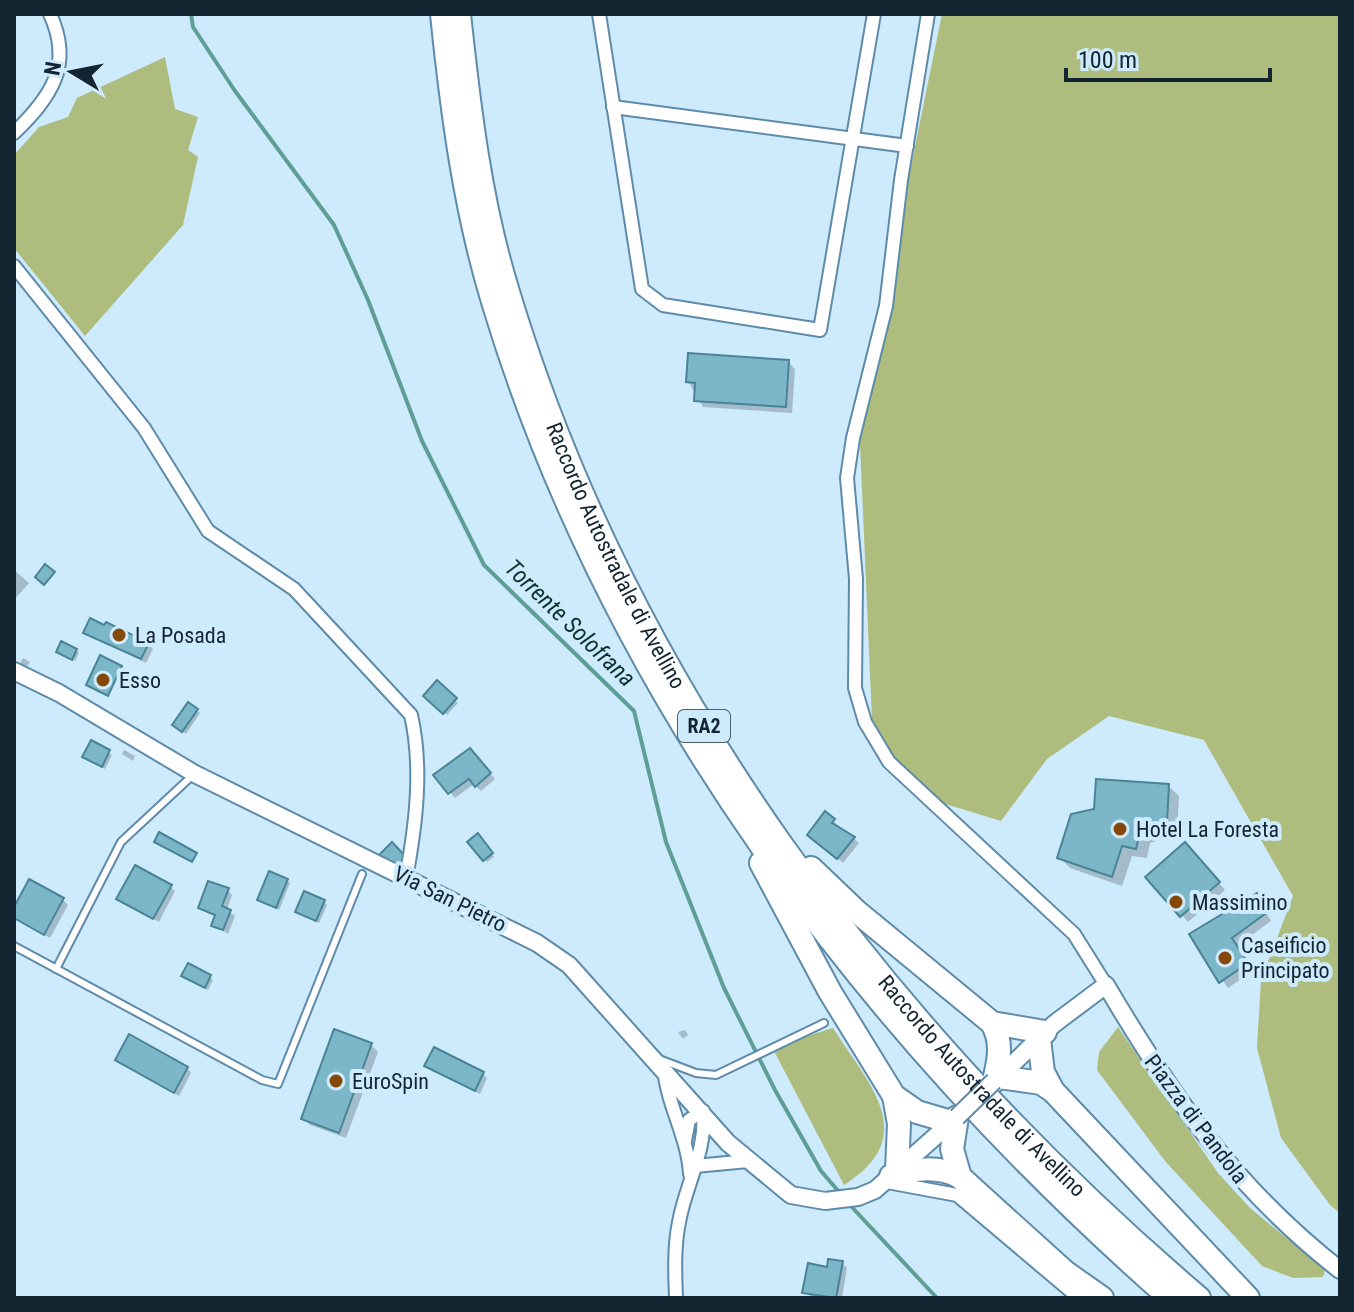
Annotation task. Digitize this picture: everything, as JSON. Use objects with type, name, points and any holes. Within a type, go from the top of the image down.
[{"type":"highway","name":"Raccordo Autostradale di Avellino","points":[[442,14],[459,145],[476,236],[493,303],[525,395],[609,589],[648,663],[733,804],[865,983],[959,1093],[1097,1234],[1170,1298]]},
{"type":"highway","name":"Raccordo Autostradale di Avellino","points":[[459,14],[492,233],[530,362],[570,463],[666,661],[769,831],[832,915],[971,1081],[1113,1224],[1199,1298]]},
{"type":"highway","points":[[732,771],[826,883],[992,1023],[998,1033],[1000,1056],[996,1079],[1029,1080],[1053,1091]]},
{"type":"highway","points":[[733,804],[773,890],[852,1031],[894,1096],[917,1112],[954,1120],[952,1149],[960,1177]]},
{"type":"highway","points":[[992,1023],[1042,1035],[1043,1072],[1053,1091],[1248,1298]]},
{"type":"highway","points":[[894,1096],[899,1124],[891,1176],[914,1169],[936,1169],[960,1177],[1065,1272],[1102,1298]]},
{"type":"street","points":[[14,133],[44,104],[55,78],[58,38],[50,14]]},
{"type":"street","points":[[599,14],[642,289],[663,305],[820,330],[874,14]]},
{"type":"street","points":[[891,1176],[1042,1035],[1106,985],[1074,934],[889,762],[865,722],[855,688],[856,579],[847,478],[853,438],[886,306],[928,14]]},
{"type":"street","points":[[613,107],[907,146]]},
{"type":"street","points":[[14,266],[144,428],[208,531],[294,589],[411,715],[416,739],[416,825],[406,878]]},
{"type":"street","name":"Via San Pietro","points":[[14,671],[59,693],[195,774],[537,943],[569,965],[748,1161],[791,1195],[825,1201],[858,1197],[891,1176]]},
{"type":"street","name":"Piazza di Pandola","points":[[1106,985],[1152,1064],[1220,1158],[1257,1198],[1340,1270]]},
{"type":"street","points":[[658,1062],[666,1097],[685,1141],[693,1172]]},
{"type":"street","points":[[676,1298],[674,1261],[679,1221],[705,1131],[703,1111],[689,1120],[685,1141]]},
{"type":"street","points":[[693,1172],[748,1161]]},
{"type":"street","points":[[891,1176],[957,1195],[1079,1298]]},
{"type":"lane","points":[[56,969],[121,842],[195,774]]},
{"type":"lane","points":[[14,946],[262,1080],[278,1084],[362,874]]},
{"type":"lane","points":[[658,1062],[706,1075],[742,1064],[824,1023]]},
{"type":"green space","points":[[942,14],[1340,14],[1340,1213],[1330,1205],[1281,1138],[1257,1048],[1261,980],[1293,896],[1204,740],[1109,716],[1047,759],[1001,821],[929,799],[873,743],[859,421]]},
{"type":"green space","points":[[165,57],[175,109],[198,117],[188,150],[198,157],[183,225],[85,336],[14,248],[14,155],[39,127],[68,117],[77,98]]},
{"type":"green space","points":[[1118,1027],[1218,1173],[1250,1208],[1325,1270],[1323,1277],[1293,1278],[1262,1266],[1165,1161],[1097,1070],[1099,1052]]},
{"type":"green space","points":[[833,1028],[873,1090],[884,1129],[880,1148],[867,1167],[844,1185],[774,1051],[788,1042]]},
{"type":"building","points":[[688,353],[789,360],[786,407],[694,401],[695,383],[686,382]]},
{"type":"building","points":[[45,564],[55,572],[44,585],[35,577]]},
{"type":"building","points":[[90,618],[104,625],[106,622],[149,643],[141,659],[83,633]]},
{"type":"building","points":[[61,641],[77,649],[72,660],[56,652]]},
{"type":"building","points":[[100,655],[122,666],[108,696],[86,685]]},
{"type":"building","points":[[437,680],[457,698],[443,714],[423,696]]},
{"type":"building","points":[[188,702],[198,709],[182,732],[172,725]]},
{"type":"building","points":[[91,740],[110,750],[102,767],[82,757]]},
{"type":"building","points":[[470,748],[491,773],[475,787],[469,779],[448,794],[433,775]]},
{"type":"building","points":[[1096,779],[1169,784],[1167,823],[1140,832],[1136,849],[1122,846],[1112,877],[1057,858],[1071,814],[1094,809]]},
{"type":"building","points":[[825,811],[835,819],[832,823],[855,837],[837,859],[807,835]]},
{"type":"building","points":[[159,832],[197,853],[192,862],[154,842]]},
{"type":"building","points":[[478,833],[493,853],[483,861],[467,842]]},
{"type":"building","points":[[392,842],[407,858],[398,867],[378,856]]},
{"type":"building","points":[[1185,842],[1220,882],[1180,917],[1145,877]]},
{"type":"building","points":[[135,865],[172,885],[153,919],[116,899]]},
{"type":"building","points":[[269,871],[288,879],[276,908],[257,900]]},
{"type":"building","points":[[29,879],[64,898],[44,935],[14,918],[14,907]]},
{"type":"building","points":[[208,881],[229,888],[222,906],[231,910],[223,930],[211,926],[215,915],[198,908]]},
{"type":"building","points":[[304,891],[325,900],[316,921],[295,912]]},
{"type":"building","points":[[1257,893],[1265,914],[1232,938],[1248,963],[1219,983],[1189,934]]},
{"type":"building","points":[[188,963],[211,975],[205,988],[181,976]]},
{"type":"building","name":"EuroSpin","points":[[334,1029],[372,1043],[339,1133],[301,1119]]},
{"type":"building","points":[[129,1034],[188,1067],[174,1093],[115,1060]]},
{"type":"building","points":[[434,1047],[484,1072],[475,1091],[424,1066]]},
{"type":"building","points":[[828,1259],[843,1261],[836,1298],[802,1293],[808,1263],[827,1267]]},
{"type":"waterway","name":"Torrente Solofrana","points":[[191,14],[193,27],[235,91],[334,225],[368,300],[422,441],[484,565],[634,711],[666,842],[724,988],[775,1090],[821,1171],[840,1193]]},
{"type":"waterway","name":"Torrente Solofrana","points":[[848,1203],[937,1298]]},
{"type":"place","name":"La Posada","points":[[119,635]]},
{"type":"place","name":"Esso","points":[[103,680]]},
{"type":"place","name":"Hotel La Foresta","points":[[1120,829]]},
{"type":"place","name":"Massimino","points":[[1176,902]]},
{"type":"place","name":"Caseificio Principato","points":[[1225,958]]},
{"type":"place","name":"EuroSpin","points":[[336,1081]]}]
